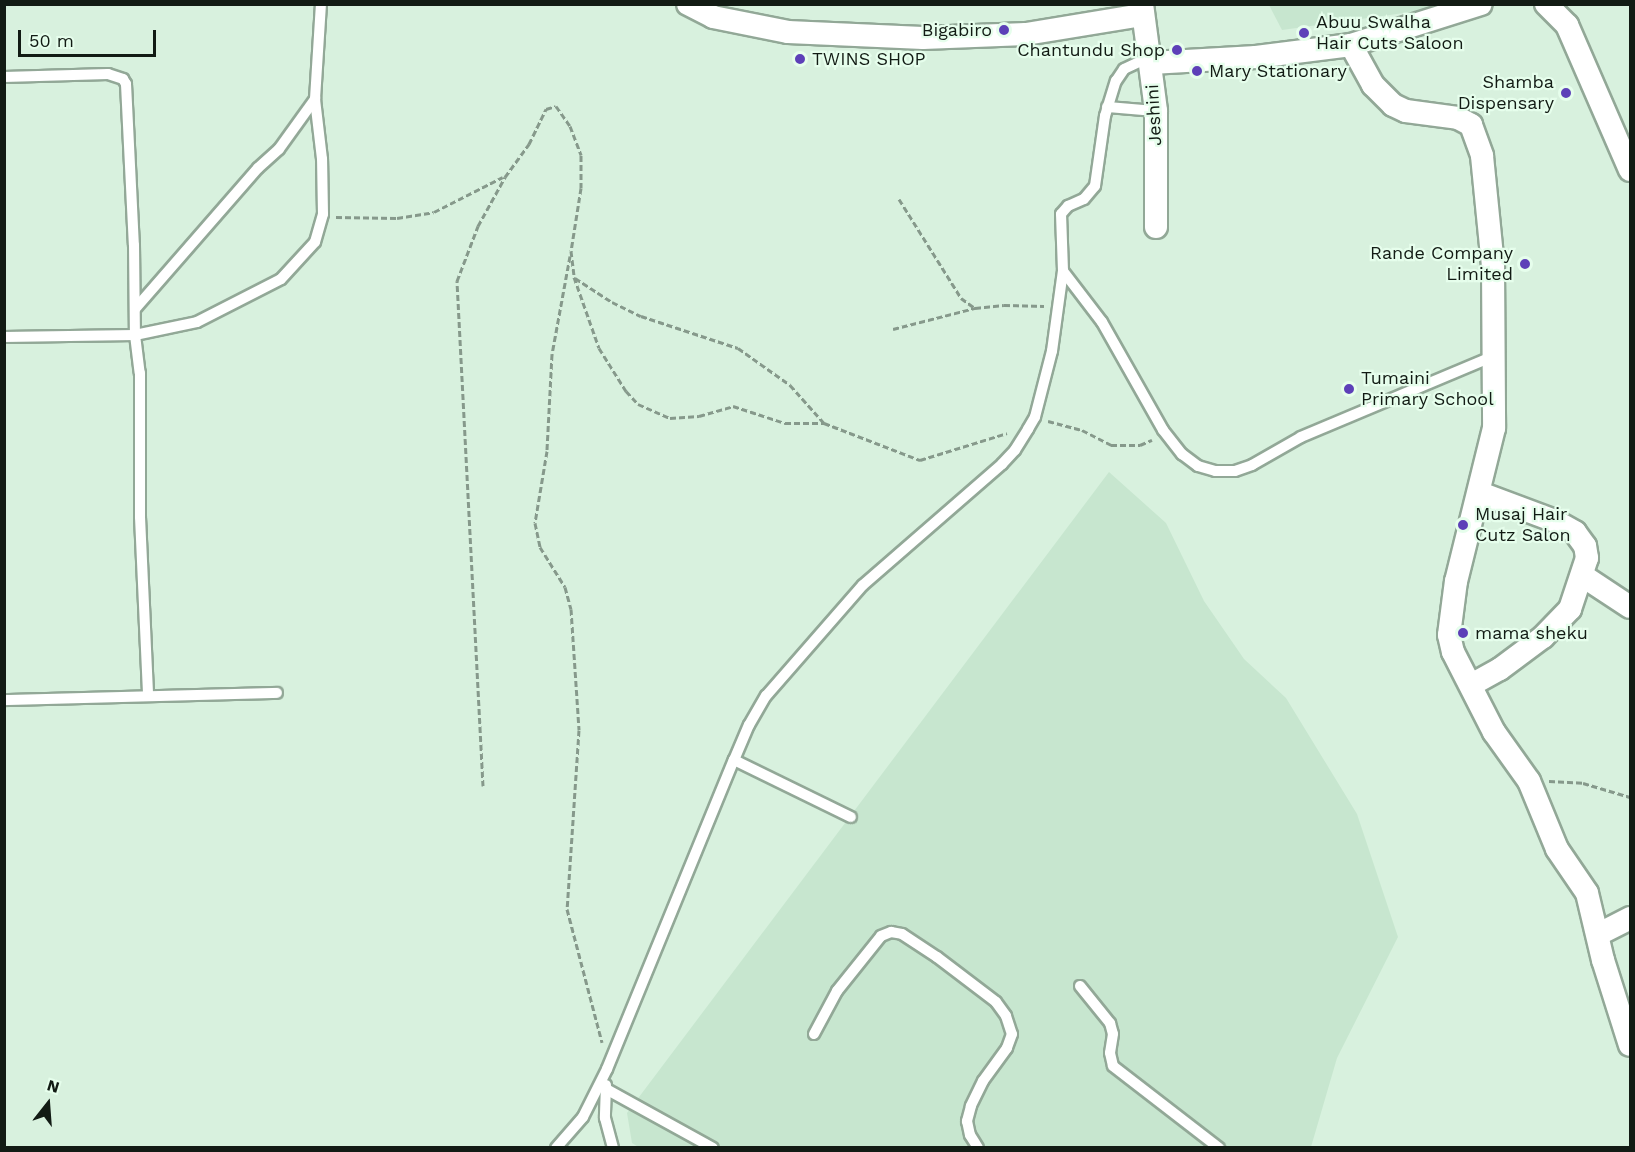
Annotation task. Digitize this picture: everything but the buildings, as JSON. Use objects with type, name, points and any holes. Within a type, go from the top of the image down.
[{"type":"street","points":[[688,4],[713,16],[789,32],[923,38],[1026,34],[1142,10]]},
{"type":"street","points":[[1149,61],[1256,57],[1352,45],[1481,4]]},
{"type":"street","points":[[1546,4],[1567,25],[1630,170]]},
{"type":"street","name":"Jeshini","points":[[1142,10],[1156,111],[1156,227]]},
{"type":"street","points":[[1352,45],[1373,85],[1393,105],[1406,111],[1458,118],[1471,125],[1482,156],[1494,267],[1494,428],[1480,493],[1456,581],[1449,636],[1453,652],[1506,752],[1529,781],[1557,849],[1587,893],[1604,960],[1630,1045]]},
{"type":"street","points":[[1471,685],[1500,669],[1543,637],[1570,609],[1583,576],[1587,558],[1585,546],[1575,532],[1555,521],[1480,493]]},
{"type":"street","points":[[1583,576],[1630,607]]},
{"type":"street","points":[[1599,934],[1630,918]]},
{"type":"lane","points":[[4,337],[135,335],[196,322],[281,279],[315,242],[322,214],[322,159],[315,99],[321,4]]},
{"type":"lane","points":[[556,1148],[583,1117],[607,1070],[734,760],[749,725],[766,696],[863,585],[922,531],[1002,464],[1015,450],[1035,417],[1052,351],[1063,272],[1061,214],[1068,206],[1084,198],[1095,186],[1107,107],[1116,81],[1124,69],[1149,61]]},
{"type":"lane","points":[[4,77],[108,74],[123,79],[126,84],[132,180],[135,335],[140,373],[140,517],[148,694]]},
{"type":"lane","points":[[135,309],[258,168],[279,149],[315,99]]},
{"type":"lane","points":[[1107,107],[1156,111]]},
{"type":"lane","points":[[1063,272],[1101,322],[1163,430],[1182,454],[1198,466],[1215,471],[1235,471],[1252,465],[1301,437],[1494,356]]},
{"type":"lane","points":[[4,700],[148,694],[277,693]]},
{"type":"lane","points":[[734,760],[851,817]]},
{"type":"lane","points":[[814,1034],[837,991],[881,936],[891,932],[902,934],[938,957],[996,1002],[1006,1016],[1012,1034],[1007,1048],[983,1081],[971,1106],[967,1121],[970,1135],[978,1148]]},
{"type":"lane","points":[[1080,986],[1110,1023],[1113,1034],[1110,1053],[1113,1066],[1219,1148]]},
{"type":"lane","points":[[607,1070],[606,1118],[613,1148]]},
{"type":"lane","points":[[606,1089],[712,1148]]},
{"type":"path","points":[[483,786],[457,281],[478,226],[505,177],[529,144],[546,110],[556,106],[570,126],[581,155],[581,188],[552,354],[547,451],[535,523],[540,547],[565,587],[571,609],[579,730],[567,909],[598,1018],[607,1070]]},
{"type":"path","points":[[322,214],[337,218],[397,218],[434,212],[505,177]]},
{"type":"path","points":[[899,198],[961,298],[975,308]]},
{"type":"path","points":[[571,251],[574,277],[599,348],[626,391],[638,404],[670,418],[699,416],[733,406],[785,423],[824,423],[920,460],[992,436],[1028,429]]},
{"type":"path","points":[[574,277],[612,302],[641,316],[738,348],[790,385],[824,423]]},
{"type":"path","points":[[893,329],[975,308],[1004,305],[1058,306]]},
{"type":"path","points":[[1035,417],[1082,430],[1110,446],[1140,445],[1153,440],[1163,430]]},
{"type":"path","points":[[1529,781],[1568,780],[1630,797]]},
{"type":"shaded area","points":[[1269,4],[1436,5],[1411,12],[1282,30]]},
{"type":"shaded area","points":[[1109,472],[1166,523],[1204,601],[1244,659],[1286,698],[1357,814],[1398,937],[1337,1058],[1311,1147],[640,1148],[632,1143],[627,1113]]},
{"type":"place","name":"Bigabiro","points":[[1004,30]]},
{"type":"place","name":"Abuu Swalha Hair Cuts Saloon","points":[[1304,33]]},
{"type":"place","name":"Chantundu Shop","points":[[1177,50]]},
{"type":"place","name":"TWINS SHOP","points":[[800,59]]},
{"type":"place","name":"Mary Stationary","points":[[1197,71]]},
{"type":"place","name":"Shamba Dispensary","points":[[1566,93]]},
{"type":"place","name":"Rande Company Limited","points":[[1525,264]]},
{"type":"place","name":"Tumaini Primary School","points":[[1349,389]]},
{"type":"place","name":"Musaj Hair Cutz Salon","points":[[1463,525]]},
{"type":"place","name":"mama sheku","points":[[1463,633]]}]
